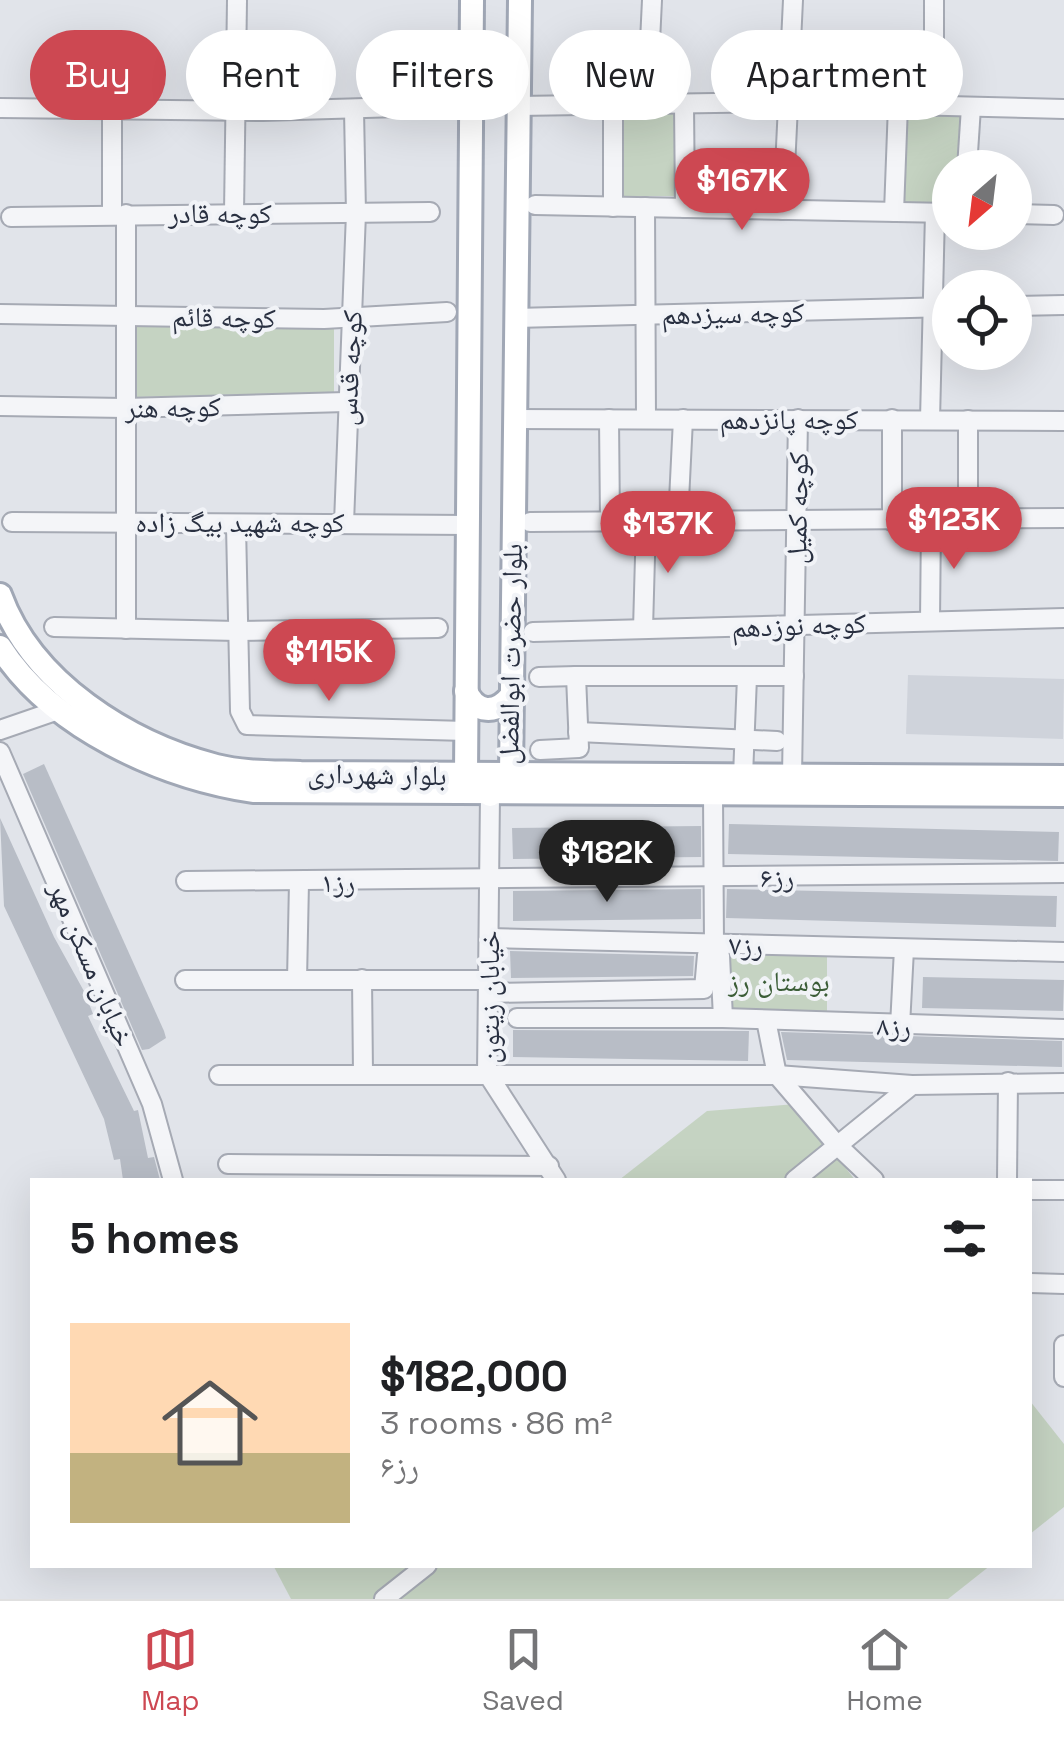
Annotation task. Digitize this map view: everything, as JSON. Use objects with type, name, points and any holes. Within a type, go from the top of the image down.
[{"type":"main road","name":"بلوار حضرت ابوالفضل","points":[[471,30],[472,0]]},
{"type":"main road","name":"بلوار حضرت ابوالفضل","points":[[519,30],[520,0]]},
{"type":"main road","name":"بلوار حضرت ابوالفضل","points":[[468,120],[466,774],[490,795],[511,775],[518,120]]},
{"type":"main road","name":"بلوار شهرداری","points":[[0,595],[26,647],[55,678],[130,730],[173,751],[252,771],[1064,777]]},
{"type":"main road","name":"بلوار شهرداری","points":[[0,647],[12,665],[61,710],[121,747],[212,785],[253,791],[1064,795]]},
{"type":"main road","points":[[466,691],[475,704],[488,710],[500,707],[512,696]]},
{"type":"street","points":[[237,0],[237,30]]},
{"type":"street","points":[[651,30],[652,0]]},
{"type":"street","points":[[792,30],[793,0]]},
{"type":"street","points":[[934,0],[934,30]]},
{"type":"street","points":[[963,107],[1064,110]]},
{"type":"street","points":[[969,150],[971,107]]},
{"type":"street","points":[[0,108],[30,108]]},
{"type":"street","points":[[336,110],[354,110]]},
{"type":"street","name":"کوچه قدس","points":[[344,523],[356,213],[354,110]]},
{"type":"street","points":[[113,120],[124,316],[126,629]]},
{"type":"street","points":[[234,212],[236,120]]},
{"type":"street","points":[[614,120],[614,207]]},
{"type":"street","points":[[684,120],[685,208]]},
{"type":"street","points":[[783,210],[787,120]]},
{"type":"street","points":[[894,212],[897,120]]},
{"type":"street","points":[[535,206],[932,213]]},
{"type":"street","points":[[645,208],[646,418]]},
{"type":"street","name":"کوچه قادر","points":[[11,216],[430,212]]},
{"type":"street","points":[[1032,214],[1054,215]]},
{"type":"street","points":[[1032,306],[1064,305]]},
{"type":"street","name":"کوچه سیزدهم","points":[[515,318],[932,308]]},
{"type":"street","name":"کوچه قائم","points":[[0,314],[351,317],[447,312]]},
{"type":"street","points":[[930,420],[935,370]]},
{"type":"street","name":"کوچه هنر","points":[[0,406],[124,408],[346,402]]},
{"type":"street","name":"کوچه پانزدهم","points":[[514,418],[1064,421]]},
{"type":"street","points":[[610,418],[610,521]]},
{"type":"street","points":[[678,521],[684,419]]},
{"type":"street","name":"کوچه کمیل","points":[[792,776],[798,419]]},
{"type":"street","points":[[892,419],[892,521]]},
{"type":"street","points":[[968,420],[968,522]]},
{"type":"street","points":[[530,522],[968,522],[1064,518]]},
{"type":"street","points":[[643,629],[646,521]]},
{"type":"street","points":[[930,621],[932,521]]},
{"type":"street","name":"کوچه شهید بیگ زاده","points":[[12,522],[468,525]]},
{"type":"street","points":[[236,526],[240,711],[246,725],[466,731]]},
{"type":"street","name":"کوچه نوزدهم","points":[[534,632],[1064,618]]},
{"type":"street","points":[[54,627],[238,632],[438,628]]},
{"type":"street","points":[[540,750],[580,748],[576,676]]},
{"type":"street","points":[[743,776],[747,676]]},
{"type":"street","points":[[539,677],[794,676]]},
{"type":"street","points":[[0,730],[61,710]]},
{"type":"street","points":[[578,732],[777,740]]},
{"type":"street","name":"خیابان مسکن مهر","points":[[0,752],[152,1104],[172,1178]]},
{"type":"street","name":"خیابان زیتون","points":[[490,795],[487,1074],[552,1173]]},
{"type":"street","points":[[714,795],[714,944],[720,956],[723,1018]]},
{"type":"street","name":"رز۶","points":[[489,880],[1064,872]]},
{"type":"street","name":"رز۱","points":[[186,881],[489,880]]},
{"type":"street","points":[[296,980],[298,882]]},
{"type":"street","name":"رز۷","points":[[488,938],[1064,952]]},
{"type":"street","points":[[185,980],[362,979],[488,987],[704,989],[707,955],[714,944]]},
{"type":"street","points":[[900,1026],[904,949]]},
{"type":"street","points":[[362,979],[363,1072]]},
{"type":"street","name":"رز۸","points":[[517,1018],[723,1018],[1064,1029]]},
{"type":"street","points":[[766,1020],[777,1074],[837,1145],[872,1178]]},
{"type":"street","points":[[219,1075],[777,1074],[912,1085],[1064,1083]]},
{"type":"street","points":[[1006,1178],[1008,1082]]},
{"type":"street","points":[[798,1178],[912,1085]]},
{"type":"street","points":[[228,1164],[352,1173],[552,1173]]},
{"type":"street","points":[[1032,1190],[1064,1190]]},
{"type":"street","points":[[1032,1283],[1064,1284]]},
{"type":"street","points":[[1064,1345],[1064,1377]]},
{"type":"street","points":[[384,1599],[424,1568]]},
{"type":"shaded area","points":[[908,675],[1064,679],[1063,739],[906,734]]},
{"type":"green space","points":[[623,120],[678,120],[679,196],[622,196]]},
{"type":"green space","points":[[903,120],[963,120],[962,150],[932,150],[932,204],[903,202]]},
{"type":"green space","points":[[136,324],[334,325],[334,392],[135,397]]},
{"type":"green space","name":"بوستان رز","points":[[730,949],[827,952],[827,1011],[731,1010]]},
{"type":"green space","points":[[796,1104],[853,1178],[622,1178],[707,1111]]},
{"type":"green space","points":[[1032,1404],[1064,1444],[1064,1507],[1032,1532]]},
{"type":"green space","points":[[275,1568],[987,1568],[948,1599],[291,1599]]},
{"type":"building","points":[[44,764],[164,1031],[166,1038],[149,1049],[142,1050],[23,774]]},
{"type":"building","points":[[0,818],[54,937],[85,993],[93,1014],[88,1016],[134,1111],[138,1110],[148,1158],[154,1157],[159,1178],[123,1178],[120,1159],[114,1160],[104,1119],[4,906]]},
{"type":"building","points":[[729,824],[1059,832],[1058,861],[728,854]]},
{"type":"building","points":[[701,826],[701,857],[513,859],[512,828]]},
{"type":"building","points":[[701,889],[701,919],[513,921],[513,891]]},
{"type":"building","points":[[727,889],[1057,896],[1056,927],[726,918]]},
{"type":"building","points":[[510,951],[694,956],[693,976],[511,978]]},
{"type":"building","points":[[923,977],[1064,980],[1063,1011],[922,1008]]},
{"type":"building","points":[[513,1030],[749,1031],[748,1061],[513,1057]]},
{"type":"building","points":[[781,1032],[1062,1041],[1062,1067],[787,1060]]}]
